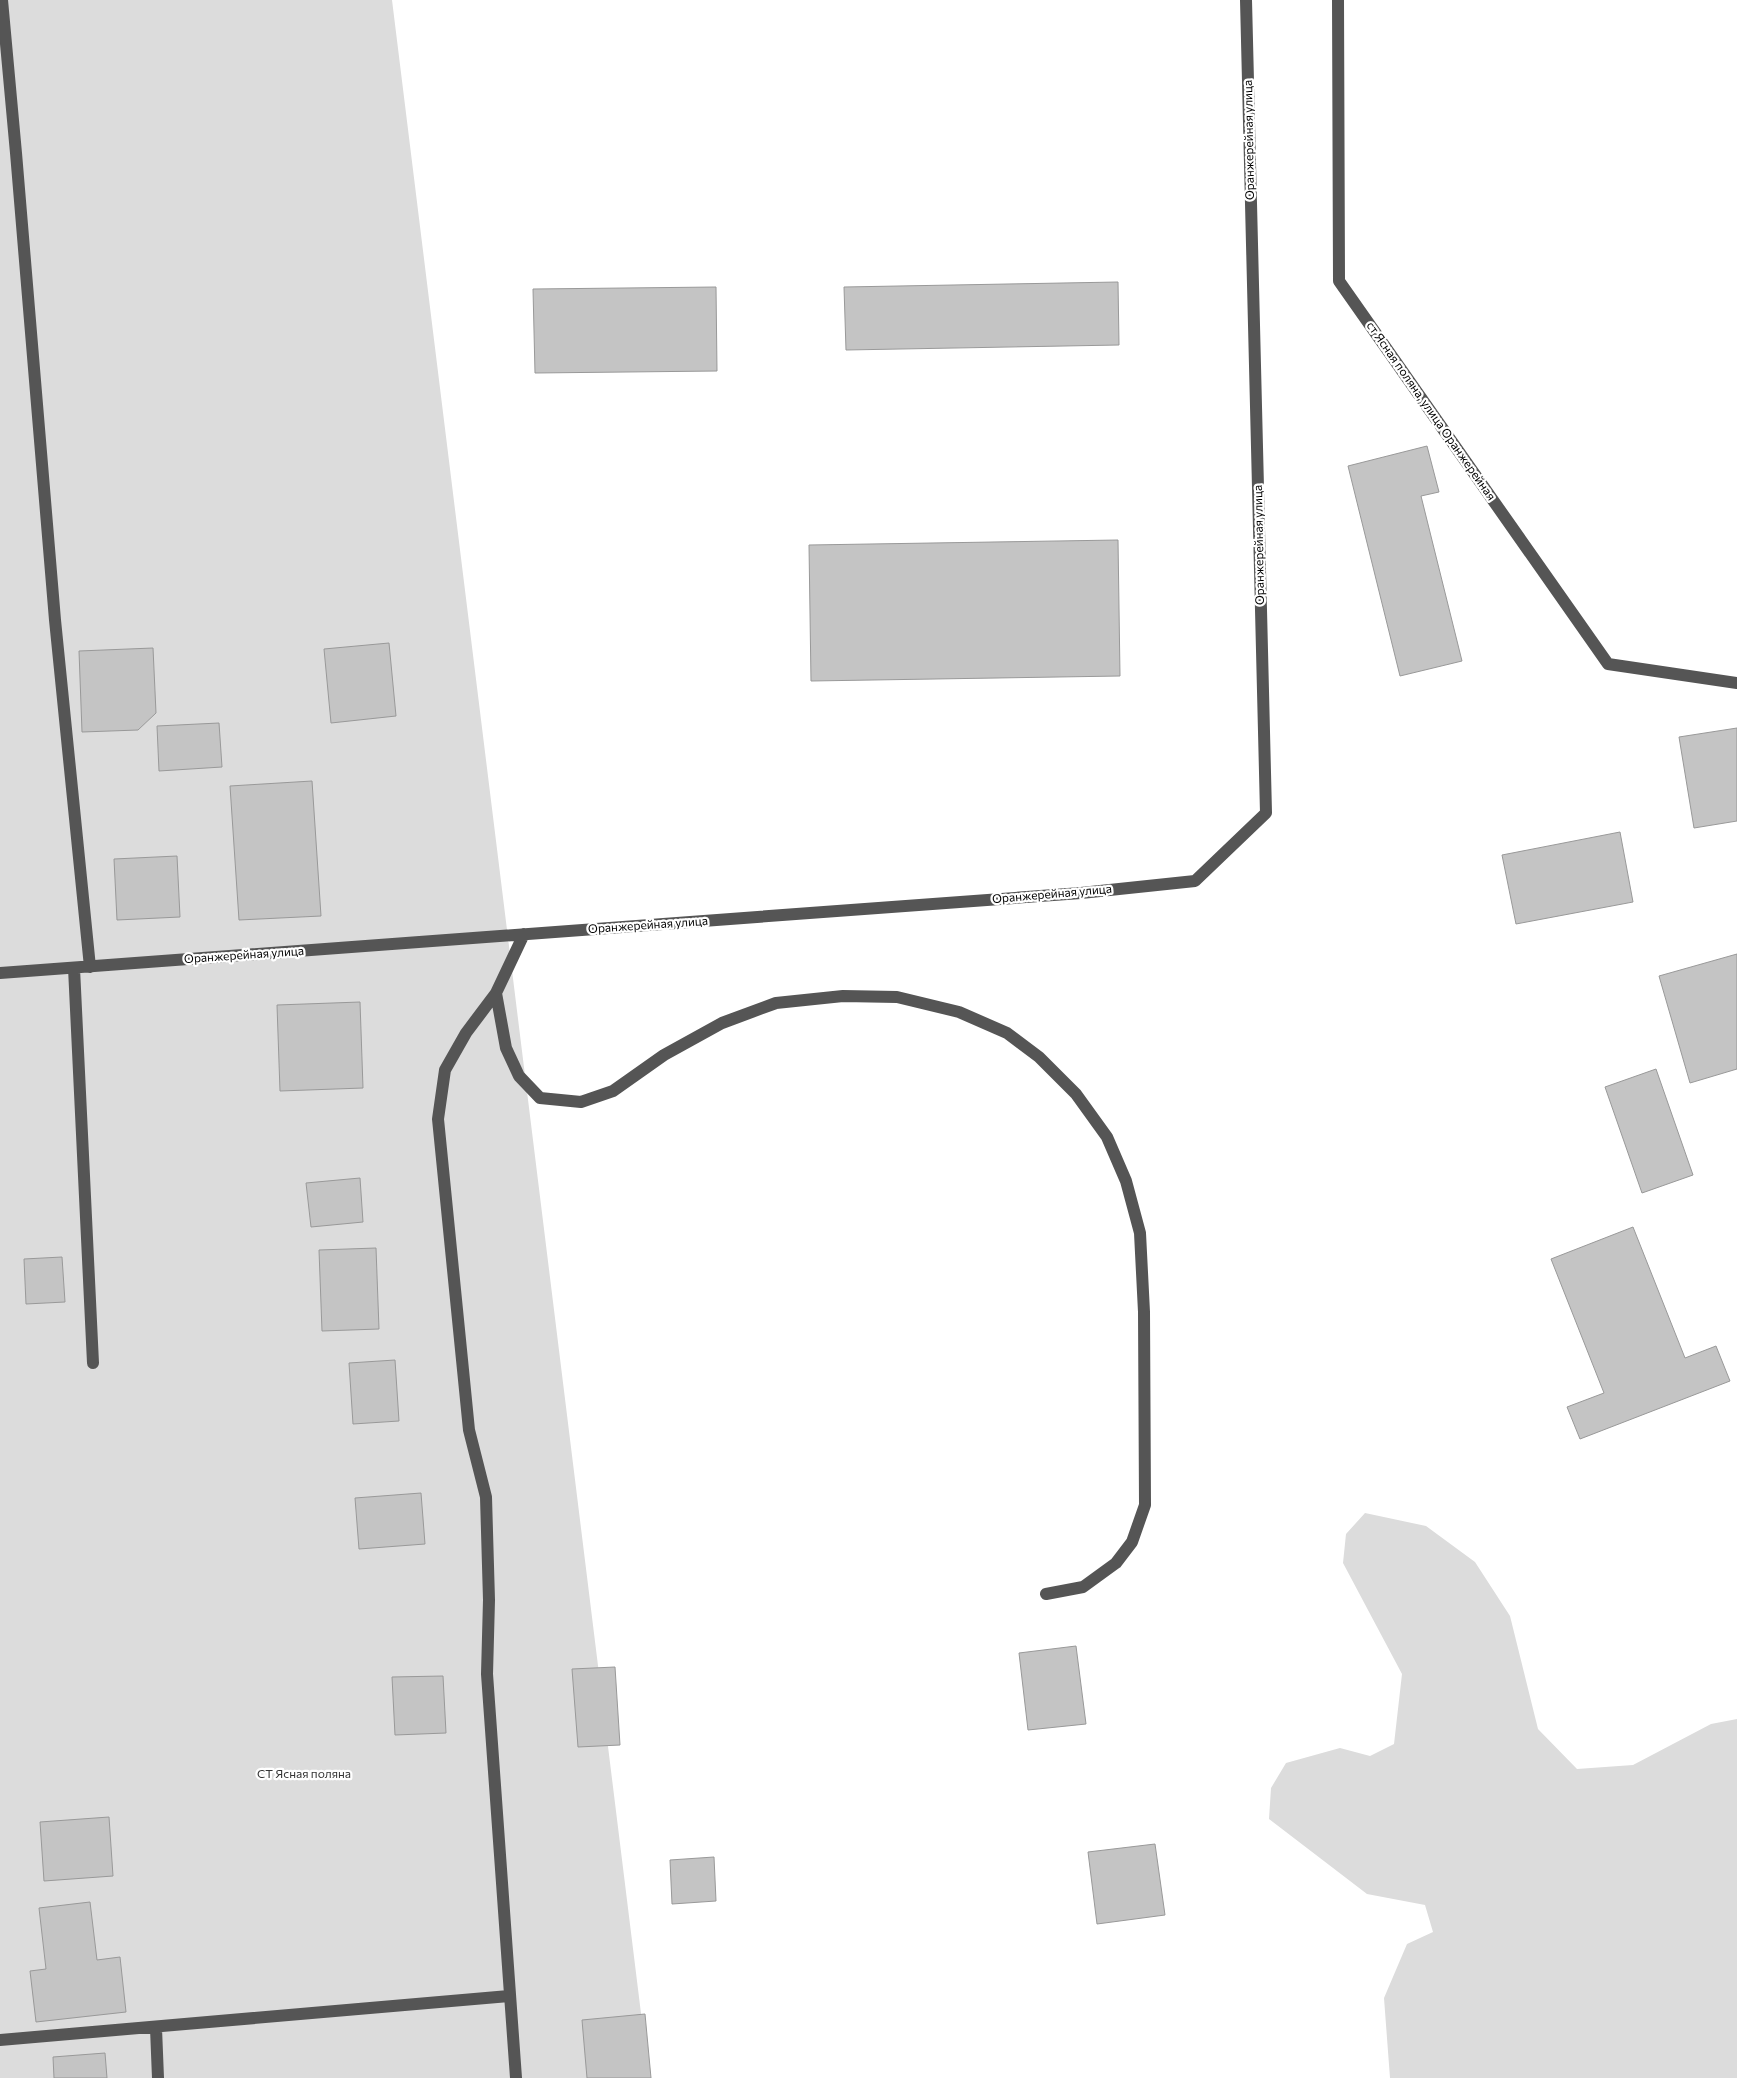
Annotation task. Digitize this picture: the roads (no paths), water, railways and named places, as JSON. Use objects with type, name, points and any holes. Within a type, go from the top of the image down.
[{"type":"street","points":[[2,0],[54,620],[90,967]]},
{"type":"street","name":"Оранжерейная улица","points":[[0,974],[1081,893],[1195,881],[1266,813],[1246,0]]},
{"type":"street","name":"ст Ясная поляна, улица Оранжерейная","points":[[1338,0],[1339,280],[1608,664],[1737,683]]},
{"type":"street","points":[[516,2078],[486,1674],[489,1600],[486,1497],[468,1430],[438,1119],[445,1070],[466,1033],[496,992],[524,934]]},
{"type":"street","points":[[74,968],[93,1363]]},
{"type":"street","points":[[496,992],[506,1048],[519,1076],[540,1098],[581,1102],[613,1091],[664,1055],[722,1022],[776,1003],[844,996],[897,997],[959,1012],[1008,1033],[1039,1057],[1076,1094],[1107,1137],[1126,1181],[1140,1233],[1144,1312],[1144,1505],[1132,1542],[1116,1563],[1083,1586],[1046,1594]]},
{"type":"street","points":[[0,2040],[509,1996]]},
{"type":"street","points":[[156,2028],[158,2078]]},
{"type":"park label","name":"СТ Ясная поляна","points":[[304,1774]]}]
